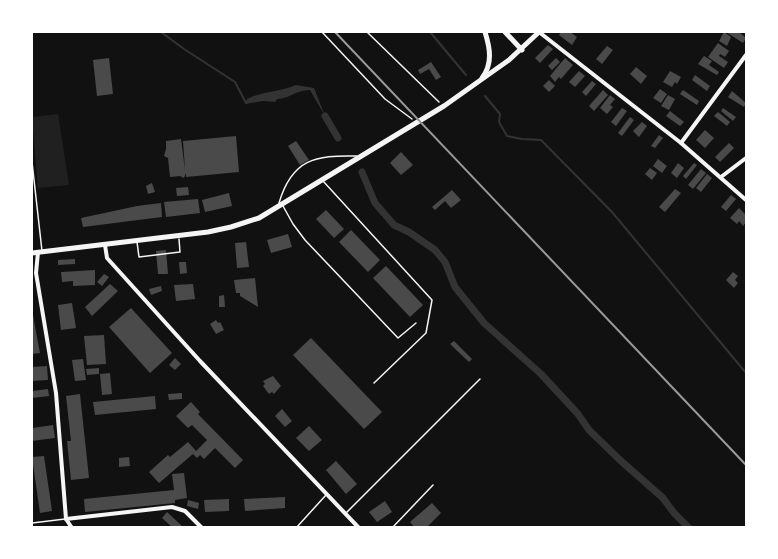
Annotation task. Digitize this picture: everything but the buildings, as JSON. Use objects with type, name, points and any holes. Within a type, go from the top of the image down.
[{"type":"main road","points":[[475,85],[489,68],[489,54],[484,32]]},
{"type":"main road","points":[[505,32],[522,50]]},
{"type":"main road","points":[[37,252],[208,232],[246,223],[280,206],[418,123],[522,50],[539,32]]},
{"type":"street","points":[[539,32],[681,143],[747,200]]},
{"type":"street","points":[[681,143],[747,55]]},
{"type":"street","points":[[722,177],[747,158]]},
{"type":"street","points":[[105,245],[107,258],[200,361],[359,528]]},
{"type":"street","points":[[37,252],[36,273],[56,393],[66,519],[72,528]]},
{"type":"street","points":[[66,519],[172,507],[185,511],[202,528]]},
{"type":"lane","points":[[364,156],[324,156],[296,170],[289,177],[280,206],[305,240],[398,338],[416,323]]},
{"type":"lane","points":[[32,162],[37,252]]},
{"type":"lane","points":[[322,181],[432,300],[426,333],[374,383]]},
{"type":"lane","points":[[136,241],[139,257],[180,252],[178,236]]},
{"type":"lane","points":[[345,514],[480,379]]},
{"type":"lane","points":[[392,528],[433,485]]},
{"type":"lane","points":[[296,528],[327,495]]},
{"type":"lane","points":[[32,523],[66,519]]},
{"type":"path","points":[[322,32],[385,99],[418,123]]},
{"type":"path","points":[[367,32],[444,106]]},
{"type":"shaded area","points":[[296,85],[314,88],[325,116],[310,90],[277,99],[275,102],[245,104],[247,99],[253,96]]},
{"type":"shaded area","points":[[58,114],[69,185],[38,188],[32,117]]},
{"type":"waterway","points":[[161,32],[235,82],[246,103]]},
{"type":"waterway","points":[[430,32],[466,75]]},
{"type":"waterway","points":[[485,96],[500,114],[499,122],[507,136],[541,140],[612,212],[746,373]]},
{"type":"waterway","points":[[325,116],[338,138]]},
{"type":"waterway","points":[[362,172],[375,203],[394,225],[409,232],[435,250],[445,262],[455,287],[484,323],[541,374],[578,414],[589,430],[663,498],[689,528]]},
{"type":"railway","points":[[335,32],[746,465]]}]
